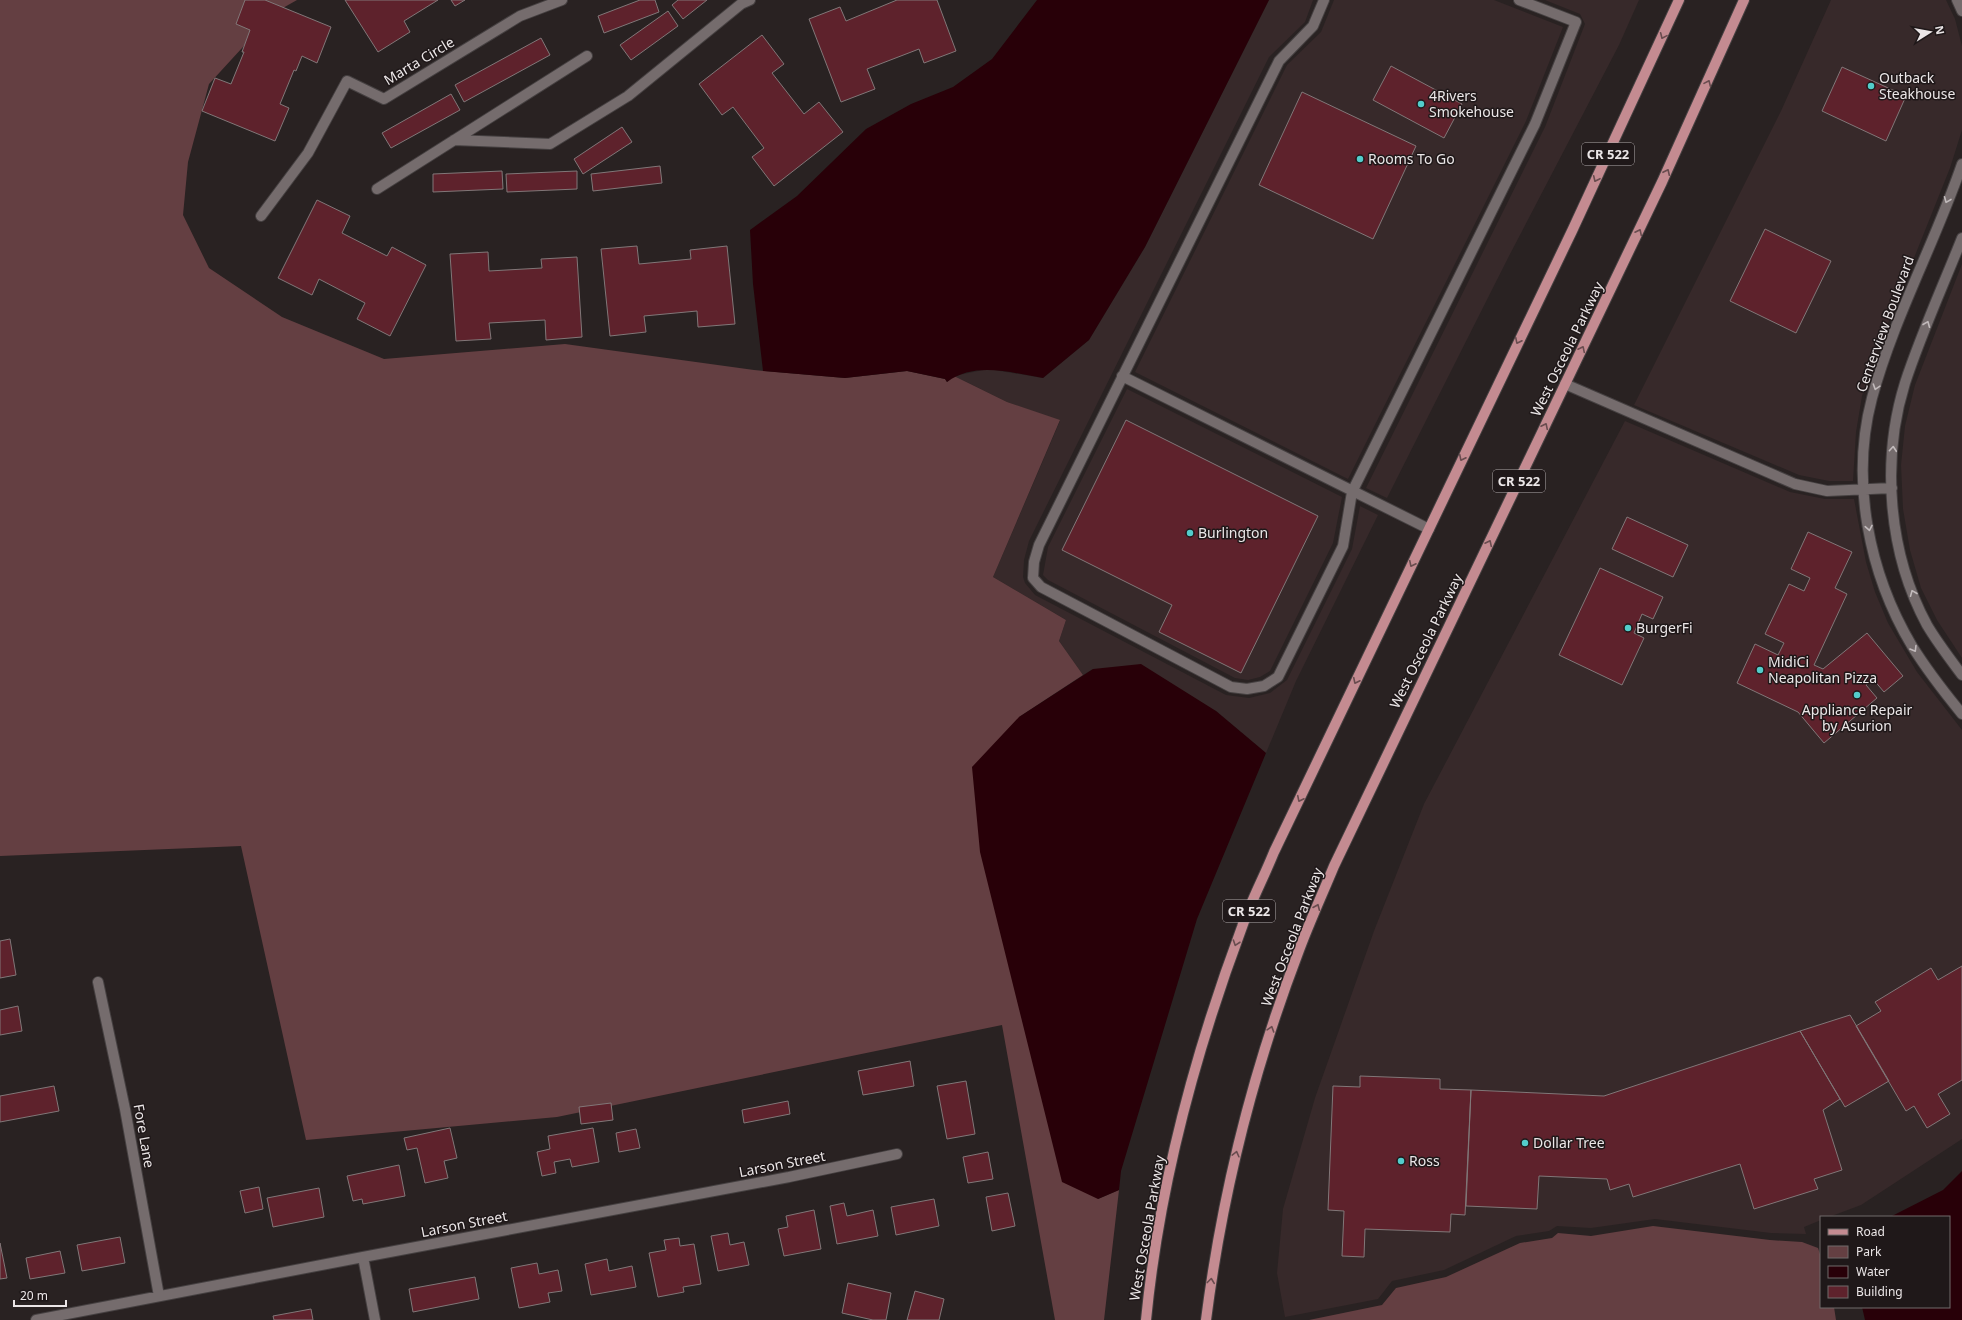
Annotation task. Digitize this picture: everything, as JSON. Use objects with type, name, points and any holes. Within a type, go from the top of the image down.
[{"type":"main road","name":"West Osceola Parkway","points":[[1146,1320],[1151,1273],[1184,1110],[1210,1020],[1242,926],[1274,852],[1638,91],[1679,0]]},
{"type":"main road","name":"West Osceola Parkway","points":[[1206,1320],[1214,1262],[1223,1215],[1246,1113],[1271,1029],[1298,953],[1334,866],[1662,182],[1744,0]]},
{"type":"street","name":"Marta Circle","points":[[261,216],[308,153],[347,81],[384,99],[520,16],[562,0]]},
{"type":"street","points":[[454,140],[550,144],[628,96],[741,4],[750,0]]},
{"type":"street","points":[[1324,0],[1313,26],[1279,61],[1039,544],[1034,562],[1033,578],[1041,587],[1231,687],[1248,689],[1264,686],[1278,677],[1343,546],[1352,492],[1535,124],[1576,22],[1519,0]]},
{"type":"street","points":[[1957,0],[1962,11]]},
{"type":"street","points":[[377,189],[587,56]]},
{"type":"street","name":"Centerview Boulevard","points":[[1962,164],[1889,346],[1872,399],[1866,433],[1863,466],[1863,489],[1876,560],[1884,590],[1912,645],[1930,674],[1962,714]]},
{"type":"street","points":[[1962,238],[1905,383],[1895,425],[1891,465],[1893,510],[1900,552],[1912,591],[1927,625],[1944,652],[1962,675]]},
{"type":"street","points":[[1122,376],[1352,492],[1429,529]]},
{"type":"street","points":[[1565,384],[1795,484],[1827,491],[1892,488]]},
{"type":"street","name":"Fore Lane","points":[[98,982],[125,1109],[159,1296]]},
{"type":"street","name":"Larson Street","points":[[36,1320],[781,1179],[897,1154]]},
{"type":"street","points":[[363,1257],[375,1320]]},
{"type":"shaded area","points":[[1269,0],[1313,0],[1305,22],[1269,57],[1029,541],[1024,560],[1023,577],[1025,583],[1035,595],[1226,695],[1249,698],[1270,693],[1287,680],[1352,549],[1360,506],[1378,515],[1296,681],[1266,753],[1216,711],[1093,669],[1083,675],[1059,641],[1066,620],[993,577],[1060,421],[1007,402],[954,376],[988,369],[1043,378],[1089,340],[1145,247]]},
{"type":"shaded area","points":[[1334,0],[1494,0],[1563,27],[1526,121],[1348,479],[1135,372],[1287,65],[1321,32]]},
{"type":"shaded area","points":[[1545,0],[1639,0],[1619,45],[1509,256],[1387,498],[1366,488],[1545,127],[1585,24],[1580,14]]},
{"type":"shaded area","points":[[1831,0],[1946,0],[1955,19],[1962,46],[1962,130],[1950,168],[1880,343],[1862,396],[1856,432],[1853,481],[1829,481],[1799,475],[1634,405],[1781,111]]},
{"type":"shaded area","points":[[1962,264],[1962,658],[1937,620],[1921,588],[1910,550],[1903,509],[1901,465],[1905,426],[1915,385]]},
{"type":"shaded area","name":"Burlington","points":[[1127,389],[1342,497],[1333,543],[1270,671],[1260,677],[1248,680],[1235,678],[1048,580],[1043,575],[1048,547]]},
{"type":"shaded area","points":[[1625,421],[1790,492],[1825,499],[1854,499],[1866,562],[1875,592],[1888,623],[1917,672],[1962,730],[1962,1139],[1861,1205],[1832,1216],[1820,1216],[1820,1220],[1804,1227],[1806,1234],[1771,1233],[1655,1219],[1591,1228],[1557,1226],[1549,1231],[1516,1236],[1444,1270],[1392,1281],[1378,1299],[1285,1317],[1277,1273],[1283,1209],[1315,1098],[1374,931],[1424,804]]},
{"type":"green space","points":[[0,0],[297,0],[274,13],[209,84],[188,162],[183,215],[209,268],[282,317],[384,359],[565,344],[754,370],[845,378],[907,371],[945,379],[947,382],[954,376],[1007,402],[1060,420],[993,577],[1066,620],[1059,641],[1083,675],[1019,717],[1098,1199],[1119,1190],[1104,1320],[1055,1320],[1002,1025],[557,1117],[306,1140],[241,846],[0,856]]},
{"type":"green space","points":[[1653,1226],[1770,1240],[1802,1242],[1818,1248],[1820,1254],[1820,1308],[1834,1308],[1836,1320],[1309,1320],[1382,1305],[1396,1288],[1446,1277],[1520,1243],[1552,1238],[1558,1233],[1591,1236]]},
{"type":"water","points":[[1037,0],[1269,0],[1145,247],[1089,340],[1043,378],[994,370],[970,372],[947,382],[945,379],[907,371],[845,378],[763,371],[753,284],[750,230],[797,196],[866,129],[911,104],[953,87],[992,59]]},
{"type":"water","points":[[1141,664],[1216,711],[1266,753],[1197,919],[1121,1171],[1119,1190],[1098,1199],[1062,1182],[980,852],[972,767],[1019,717],[1093,669]]},
{"type":"water","points":[[1962,1171],[1962,1320],[1865,1320],[1862,1308],[1950,1308],[1950,1216],[1892,1216],[1943,1190]]},
{"type":"building","points":[[245,0],[265,0],[331,27],[317,63],[302,56],[296,71],[294,70],[280,104],[289,108],[275,141],[202,111],[215,78],[231,84],[244,52],[242,52],[250,30],[236,24]]},
{"type":"building","points":[[345,0],[438,0],[404,21],[410,32],[378,52]]},
{"type":"building","points":[[451,0],[465,0],[455,6]]},
{"type":"building","points":[[640,0],[655,0],[659,12],[604,33],[598,16]]},
{"type":"building","points":[[678,0],[707,0],[683,19],[672,5]]},
{"type":"building","points":[[897,0],[937,0],[956,51],[924,63],[919,49],[867,69],[875,89],[841,102],[809,19],[840,7],[846,21]]},
{"type":"building","points":[[668,11],[678,26],[631,60],[620,45]]},
{"type":"building","points":[[762,35],[784,64],[772,73],[804,114],[819,102],[843,132],[774,186],[752,157],[764,148],[733,107],[722,115],[699,84]]},
{"type":"building","points":[[541,38],[550,55],[464,102],[455,85]]},
{"type":"building","points":[[1391,66],[1462,104],[1444,138],[1373,100]]},
{"type":"building","points":[[1842,67],[1906,96],[1886,141],[1822,111]]},
{"type":"building","points":[[1302,92],[1416,146],[1373,239],[1259,185]]},
{"type":"building","points":[[451,94],[460,110],[391,148],[382,133]]},
{"type":"building","points":[[622,127],[632,142],[583,174],[574,159]]},
{"type":"building","points":[[660,166],[662,183],[593,191],[591,174]]},
{"type":"building","points":[[502,171],[503,189],[433,192],[433,174]]},
{"type":"building","points":[[577,171],[577,189],[507,192],[506,174]]},
{"type":"building","points":[[317,200],[350,216],[342,233],[387,256],[392,247],[426,265],[390,336],[357,319],[365,303],[319,279],[312,295],[278,278]]},
{"type":"building","points":[[1765,229],[1831,261],[1796,333],[1730,301]]},
{"type":"building","points":[[637,246],[639,264],[691,259],[690,250],[727,246],[735,324],[698,327],[697,311],[644,316],[646,332],[610,336],[601,249]]},
{"type":"building","points":[[488,252],[489,271],[542,268],[541,259],[577,257],[582,337],[546,340],[545,320],[489,323],[491,339],[456,341],[450,254]]},
{"type":"building","name":"Burlington","points":[[1126,420],[1318,516],[1241,673],[1159,632],[1172,605],[1062,550]]},
{"type":"building","points":[[1627,517],[1688,545],[1673,577],[1612,549]]},
{"type":"building","points":[[1808,532],[1852,552],[1835,588],[1847,594],[1814,665],[1823,669],[1867,633],[1903,676],[1884,692],[1873,679],[1866,685],[1877,698],[1824,743],[1798,712],[1737,683],[1755,644],[1778,655],[1784,643],[1765,634],[1789,584],[1804,591],[1810,578],[1791,569]]},
{"type":"building","points":[[1600,568],[1663,597],[1653,619],[1642,614],[1634,633],[1644,638],[1622,685],[1559,655]]},
{"type":"building","points":[[10,939],[16,975],[0,978],[0,941]]},
{"type":"building","points":[[1962,966],[1962,1080],[1938,1094],[1950,1114],[1927,1128],[1914,1106],[1906,1111],[1856,1026],[1881,1011],[1875,1002],[1931,968],[1938,980]]},
{"type":"building","points":[[18,1006],[22,1031],[0,1035],[0,1010]]},
{"type":"building","points":[[1850,1015],[1889,1081],[1845,1107],[1800,1031]]},
{"type":"building","points":[[1800,1031],[1840,1099],[1823,1110],[1842,1170],[1814,1179],[1818,1189],[1754,1209],[1740,1164],[1633,1197],[1629,1184],[1610,1190],[1607,1179],[1539,1176],[1537,1209],[1466,1206],[1471,1090],[1604,1096]]},
{"type":"building","points":[[910,1061],[914,1086],[863,1095],[858,1071]]},
{"type":"building","points":[[1360,1076],[1440,1079],[1440,1089],[1471,1090],[1465,1215],[1451,1214],[1450,1232],[1365,1229],[1364,1257],[1342,1256],[1344,1211],[1328,1210],[1333,1086],[1360,1087]]},
{"type":"building","points":[[966,1081],[975,1134],[947,1139],[937,1086]]},
{"type":"building","points":[[54,1086],[59,1111],[0,1122],[0,1096]]},
{"type":"building","points":[[788,1101],[790,1114],[744,1123],[742,1110]]},
{"type":"building","points":[[611,1103],[613,1120],[581,1124],[579,1107]]},
{"type":"building","points":[[450,1128],[457,1158],[444,1161],[448,1178],[425,1183],[417,1148],[407,1150],[404,1138]]},
{"type":"building","points":[[593,1128],[599,1162],[572,1167],[570,1159],[554,1162],[556,1173],[542,1176],[537,1152],[550,1149],[548,1136]]},
{"type":"building","points":[[636,1129],[640,1148],[619,1152],[616,1133]]},
{"type":"building","points":[[988,1152],[993,1179],[968,1183],[963,1157]]},
{"type":"building","points":[[399,1165],[405,1196],[363,1204],[362,1199],[353,1201],[347,1176]]},
{"type":"building","points":[[259,1187],[263,1209],[245,1213],[240,1191]]},
{"type":"building","points":[[319,1188],[324,1217],[273,1227],[267,1198]]},
{"type":"building","points":[[1008,1193],[1015,1226],[992,1231],[986,1197]]},
{"type":"building","points":[[934,1199],[939,1226],[896,1235],[891,1207]]},
{"type":"building","points":[[844,1203],[847,1216],[873,1210],[878,1236],[837,1244],[830,1206]]},
{"type":"building","points":[[814,1210],[821,1249],[784,1256],[778,1229],[788,1227],[786,1216]]},
{"type":"building","points":[[728,1233],[730,1245],[744,1242],[749,1265],[718,1271],[711,1236]]},
{"type":"building","points":[[120,1237],[125,1263],[82,1271],[77,1245]]},
{"type":"building","points":[[679,1238],[680,1246],[694,1244],[701,1284],[683,1287],[684,1292],[658,1297],[649,1253],[666,1250],[664,1240]]},
{"type":"building","points":[[0,1243],[7,1278],[0,1279]]},
{"type":"building","points":[[60,1251],[65,1273],[30,1279],[26,1258]]},
{"type":"building","points":[[607,1259],[609,1271],[632,1266],[636,1287],[591,1295],[585,1264]]},
{"type":"building","points":[[537,1263],[539,1274],[558,1270],[562,1291],[548,1293],[550,1302],[519,1308],[511,1268]]},
{"type":"building","points":[[475,1277],[479,1299],[413,1312],[409,1289]]},
{"type":"building","points":[[848,1283],[891,1293],[886,1320],[873,1320],[842,1313]]},
{"type":"building","points":[[915,1291],[944,1299],[939,1320],[907,1320]]},
{"type":"building","points":[[311,1309],[313,1320],[274,1320],[273,1316]]},
{"type":"place","name":"Outback Steakhouse","points":[[1871,86]]},
{"type":"place","name":"4Rivers Smokehouse","points":[[1421,104]]},
{"type":"place","name":"Rooms To Go","points":[[1360,159]]},
{"type":"place","name":"Burlington","points":[[1190,533]]},
{"type":"place","name":"BurgerFi","points":[[1628,628]]},
{"type":"place","name":"MidiCi Neapolitan Pizza","points":[[1760,670]]},
{"type":"place","name":"Appliance Repair by Asurion","points":[[1857,695]]},
{"type":"place","name":"Dollar Tree","points":[[1525,1143]]},
{"type":"place","name":"Ross","points":[[1401,1161]]}]
